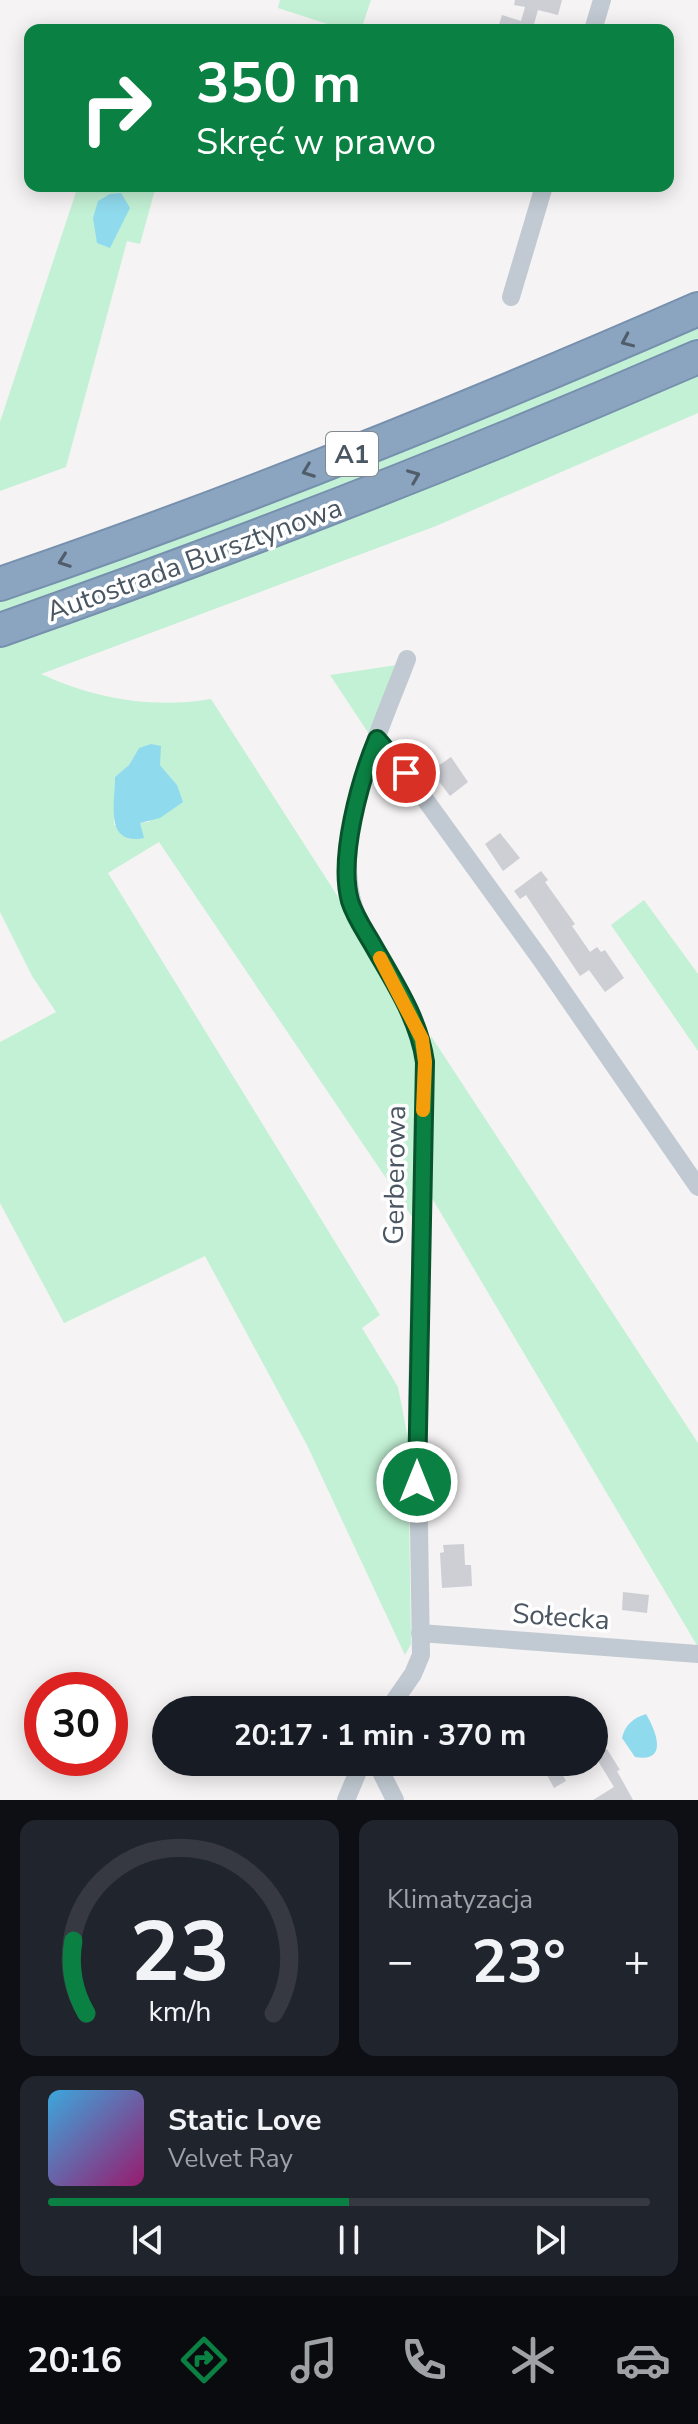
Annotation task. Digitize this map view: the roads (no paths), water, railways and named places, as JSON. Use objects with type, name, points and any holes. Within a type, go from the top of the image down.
[{"type":"highway","name":"Autostrada Bursztynowa","points":[[0,584],[335,461],[698,309]]},
{"type":"highway","name":"Autostrada Bursztynowa","points":[[0,630],[186,565],[373,493],[698,357]]},
{"type":"street","points":[[595,24],[602,0]]},
{"type":"street","points":[[511,297],[542,192]]},
{"type":"street","name":"Gerberowa","points":[[398,1696],[413,1674],[421,1655],[417,1398],[425,1062],[422,1039],[360,922],[350,900],[348,885],[356,803],[407,659]]},
{"type":"street","points":[[377,739],[406,773],[533,948],[698,1187]]},
{"type":"street","name":"Sołecka","points":[[420,1633],[698,1654]]},
{"type":"street","points":[[346,1800],[356,1776]]},
{"type":"street","points":[[383,1776],[395,1800]]},
{"type":"water","points":[[121,193],[130,208],[110,248],[97,243],[93,218],[98,201],[110,194]]},
{"type":"water","points":[[151,744],[161,746],[160,765],[177,785],[183,802],[160,818],[140,823],[144,838],[131,839],[123,836],[114,820],[115,777],[129,765],[139,748]]},
{"type":"water","points":[[646,1714],[656,1737],[656,1751],[646,1758],[635,1757],[622,1738],[630,1723]]}]
